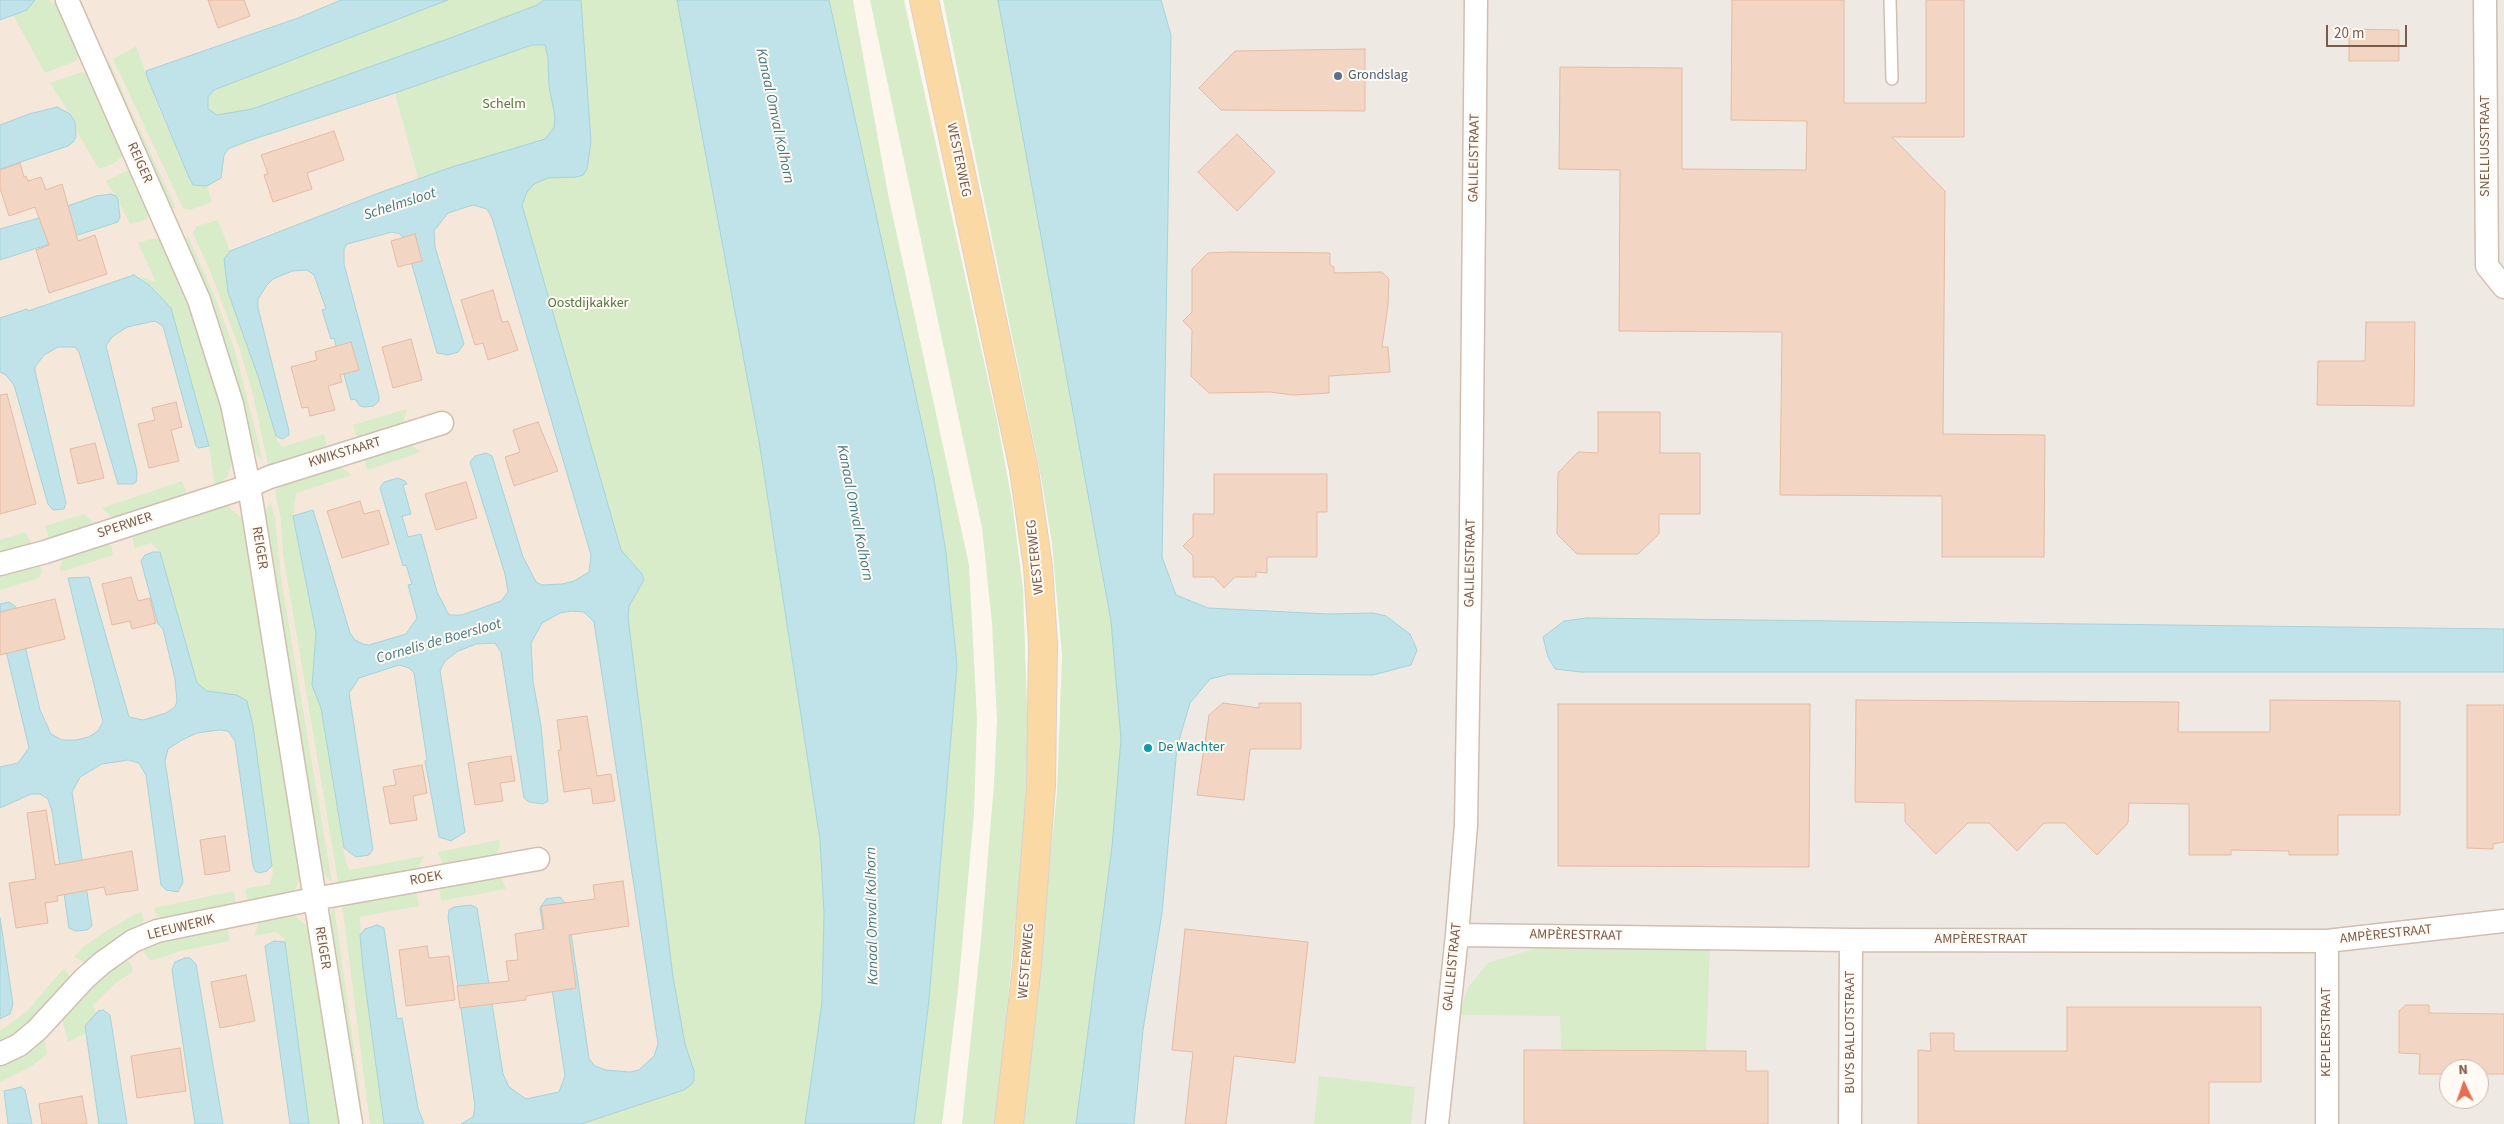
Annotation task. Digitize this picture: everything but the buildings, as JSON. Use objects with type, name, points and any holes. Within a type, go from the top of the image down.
[{"type":"main road","name":"WESTERWEG","points":[[924,0],[1024,470],[1038,567],[1044,643],[1041,786],[1028,965],[1009,1124]]},
{"type":"street","name":"REIGER","points":[[67,0],[199,300],[232,404],[249,486],[351,1124]]},
{"type":"street","name":"GALILEISTRAAT","points":[[1437,1124],[1457,935],[1466,825],[1476,0]]},
{"type":"street","name":"SNELLIUSSTRAAT","points":[[2485,0],[2487,266],[2504,287]]},
{"type":"street","name":"KWIKSTAART","points":[[249,486],[270,477],[442,423]]},
{"type":"street","name":"SPERWER","points":[[0,564],[45,552],[249,486]]},
{"type":"street","name":"ROEK","points":[[314,899],[538,859]]},
{"type":"street","name":"LEEUWERIK","points":[[0,1054],[19,1045],[37,1030],[84,979],[133,941],[157,931],[314,899]]},
{"type":"street","name":"AMPÈRESTRAAT","points":[[1457,935],[1851,940],[2327,940],[2504,921]]},
{"type":"street","name":"BUYS BALLOTSTRAAT","points":[[1850,1124],[1851,940]]},
{"type":"street","name":"KEPLERSTRAAT","points":[[2327,940],[2327,1124]]},
{"type":"lane","points":[[1890,0],[1892,79]]},
{"type":"shaded area","points":[[0,0],[632,0],[662,574],[716,1067],[623,1124],[0,1124]]},
{"type":"shaded area","points":[[957,0],[2504,0],[2504,1124],[1046,1124],[1075,602]]},
{"type":"green space","points":[[35,0],[50,0],[52,4],[55,2],[80,55],[76,61],[45,73],[13,15],[27,10]]},
{"type":"green space","points":[[448,0],[544,0],[537,5],[453,37],[252,109],[217,115],[208,109],[208,97],[214,90]]},
{"type":"green space","name":"Oostdijkakker","points":[[581,0],[677,0],[759,441],[820,840],[824,913],[822,1002],[805,1124],[581,1124],[684,1090],[694,1071],[685,1044],[673,977],[628,618],[629,606],[644,580],[642,574],[621,550],[522,205],[527,192],[534,184],[548,178],[577,177],[591,142]]},
{"type":"green space","points":[[829,0],[853,0],[888,194],[969,565],[977,719],[974,813],[958,990],[942,1124],[914,1124],[929,1000],[957,666],[946,553],[934,479]]},
{"type":"green space","points":[[870,0],[904,0],[997,420],[1012,501],[1023,589],[1028,735],[1024,832],[996,1124],[962,1124],[981,939],[994,784],[997,720],[992,623],[982,528]]},
{"type":"green space","points":[[943,0],[998,0],[1111,621],[1121,739],[1112,847],[1076,1124],[1023,1124],[1057,792],[1062,655],[1052,544],[1041,477]]},
{"type":"green space","name":"Schelm","points":[[532,45],[544,45],[548,58],[549,86],[555,117],[551,135],[538,143],[418,178],[395,93]]},
{"type":"green space","points":[[136,46],[159,109],[188,175],[193,185],[207,186],[212,202],[190,210],[183,208],[113,59]]},
{"type":"green space","points":[[109,61],[176,208],[170,208],[105,65]]},
{"type":"green space","points":[[81,72],[89,75],[125,154],[113,164],[99,169],[76,130],[75,122],[50,83]]},
{"type":"green space","points":[[131,169],[151,212],[145,220],[130,224],[106,181]]},
{"type":"green space","points":[[218,220],[230,251],[227,253],[228,292],[259,379],[277,440],[282,447],[324,434],[326,443],[324,450],[281,465],[268,464],[252,391],[239,347],[211,273],[193,233],[197,226]]},
{"type":"green space","points":[[188,236],[216,300],[235,351],[263,461],[251,448],[184,240]]},
{"type":"green space","points":[[151,239],[162,239],[191,310],[224,413],[233,459],[227,477],[215,488],[209,445],[171,308],[139,276],[156,282],[138,243]]},
{"type":"green space","points":[[407,409],[403,423],[395,428],[363,438],[356,435],[353,425]]},
{"type":"green space","points":[[406,441],[421,452],[367,470],[365,462],[367,454]]},
{"type":"green space","points":[[337,464],[352,475],[296,493],[293,516],[316,633],[312,685],[321,708],[345,859],[349,870],[424,856],[415,874],[339,887],[283,554],[281,520],[275,491],[287,479]]},
{"type":"green space","points":[[182,481],[187,493],[185,499],[114,520],[102,508]]},
{"type":"green space","points":[[225,504],[243,519],[301,878],[295,889],[288,894],[248,905],[245,889],[270,884],[273,872],[253,726],[247,701],[237,695],[207,691],[197,683],[160,552],[151,543],[135,548],[132,537],[136,531]]},
{"type":"green space","points":[[271,504],[275,518],[281,578],[332,882],[321,872],[264,518],[267,507]]},
{"type":"green space","points":[[84,514],[91,520],[94,527],[57,540],[48,536],[45,526]]},
{"type":"green space","points":[[25,532],[32,544],[31,549],[0,557],[0,540]]},
{"type":"green space","points":[[105,542],[111,545],[113,555],[61,572],[60,567],[65,554]]},
{"type":"green space","points":[[39,562],[42,572],[39,578],[0,590],[0,574]]},
{"type":"green space","points":[[499,840],[500,846],[494,858],[445,869],[438,852]]},
{"type":"green space","points":[[501,877],[506,889],[441,901],[439,885]]},
{"type":"green space","points":[[416,889],[419,906],[360,917],[363,969],[384,1124],[370,1124],[342,904]]},
{"type":"green space","points":[[234,891],[236,908],[164,922],[155,913],[154,908]]},
{"type":"green space","points":[[334,906],[363,1124],[359,1124],[329,919]]},
{"type":"green space","points":[[141,911],[144,920],[138,931],[89,965],[74,957],[83,947],[109,929]]},
{"type":"green space","points":[[293,914],[310,929],[340,1124],[309,1124],[284,938],[276,932],[254,936],[261,918]]},
{"type":"green space","points":[[227,925],[230,941],[180,951],[151,961],[144,953],[147,944]]},
{"type":"green space","points":[[1537,948],[1710,948],[1706,1051],[1561,1051],[1560,1016],[1460,1015],[1467,989],[1488,963]]},
{"type":"green space","points":[[123,958],[131,964],[133,972],[118,981],[93,1005],[96,1014],[85,1025],[86,1033],[68,1042],[61,1016],[80,995]]},
{"type":"green space","points":[[64,968],[73,981],[38,1021],[0,1048],[0,1031],[27,1011]]},
{"type":"green space","points":[[44,1038],[47,1054],[32,1066],[0,1082],[0,1063]]},
{"type":"green space","points":[[1319,1076],[1415,1087],[1411,1124],[1314,1124]]},
{"type":"water","points":[[0,0],[35,0],[27,10],[0,20]]},
{"type":"water","points":[[341,0],[448,0],[214,90],[208,97],[208,109],[217,115],[252,109],[453,37],[537,5],[544,0],[581,0],[591,142],[587,169],[583,175],[577,177],[548,178],[534,184],[527,192],[522,205],[621,550],[642,574],[644,580],[629,606],[628,618],[673,977],[685,1044],[694,1071],[694,1080],[684,1090],[581,1124],[461,1124],[473,1117],[475,1106],[448,917],[449,910],[454,907],[471,905],[477,908],[503,1074],[509,1087],[526,1099],[559,1092],[565,1076],[540,908],[546,899],[560,897],[567,905],[589,1059],[595,1066],[606,1070],[630,1072],[639,1070],[654,1056],[658,1044],[594,622],[584,612],[571,611],[560,613],[542,623],[531,643],[533,681],[541,726],[548,801],[543,804],[529,802],[524,798],[501,652],[495,643],[476,644],[458,651],[445,661],[440,670],[465,832],[451,841],[439,837],[425,761],[427,760],[414,673],[409,668],[399,665],[359,678],[349,693],[373,849],[369,855],[356,857],[344,848],[321,708],[312,685],[316,633],[293,516],[313,510],[350,633],[355,640],[363,644],[369,645],[406,634],[417,618],[408,585],[412,584],[406,565],[403,566],[380,488],[384,482],[398,478],[407,484],[403,485],[411,514],[402,516],[408,537],[421,534],[437,592],[449,615],[462,615],[501,601],[508,592],[505,574],[470,462],[475,456],[486,453],[492,456],[523,557],[536,582],[542,585],[562,584],[574,581],[589,572],[591,555],[492,218],[487,209],[473,205],[448,213],[434,231],[435,247],[464,344],[458,352],[448,355],[437,353],[405,240],[400,234],[392,232],[347,244],[344,249],[344,264],[379,396],[379,401],[374,406],[360,406],[355,399],[351,400],[334,338],[331,339],[322,310],[326,309],[314,275],[307,270],[292,271],[273,279],[267,285],[258,299],[258,308],[289,431],[289,435],[282,439],[276,436],[259,379],[228,292],[224,259],[230,251],[376,194],[449,168],[545,139],[554,128],[555,117],[549,86],[548,58],[545,45],[532,45],[228,149],[224,155],[221,178],[207,186],[193,185],[147,77],[146,71],[298,18]]},
{"type":"water","name":"Kanaal Omval Kolhorn","points":[[677,0],[829,0],[934,479],[946,553],[957,666],[929,1000],[914,1124],[805,1124],[822,1002],[824,913],[820,840],[759,441]]},
{"type":"water","points":[[998,0],[1161,0],[1171,35],[1162,557],[1176,595],[1208,608],[1328,614],[1373,613],[1386,616],[1410,634],[1417,650],[1411,665],[1373,675],[1230,674],[1210,679],[1190,703],[1177,747],[1162,913],[1143,1030],[1134,1124],[1076,1124],[1112,847],[1121,739],[1111,621]]},
{"type":"water","points":[[57,107],[70,114],[75,122],[76,137],[73,142],[68,146],[0,169],[0,125],[29,114]]},
{"type":"water","points":[[111,194],[116,196],[118,200],[120,217],[118,222],[0,260],[0,229],[39,218],[39,216],[96,196]]},
{"type":"water","points":[[134,275],[149,285],[171,308],[209,446],[199,448],[196,446],[163,326],[155,321],[127,327],[112,337],[106,346],[137,472],[136,482],[133,484],[118,484],[79,352],[75,347],[58,347],[44,355],[35,367],[66,503],[64,509],[53,510],[48,504],[14,385],[6,375],[0,372],[0,318],[27,309],[28,311]]},
{"type":"water","points":[[160,552],[197,683],[207,691],[237,695],[247,701],[253,726],[272,866],[267,871],[259,873],[255,871],[253,866],[235,741],[228,731],[219,730],[197,733],[168,749],[165,761],[183,882],[178,892],[166,890],[161,885],[146,775],[139,763],[128,760],[102,764],[80,777],[72,792],[92,926],[87,930],[75,931],[69,928],[52,811],[48,799],[40,794],[31,794],[0,808],[0,767],[18,763],[29,748],[2,634],[0,604],[9,602],[16,607],[40,710],[51,734],[62,740],[76,740],[89,737],[98,731],[103,722],[68,578],[89,577],[129,717],[143,720],[166,713],[175,707],[177,701],[175,679],[163,629],[158,624],[141,561],[145,555]]},
{"type":"water","points":[[1587,618],[2504,629],[2504,672],[1581,672],[1555,669],[1548,657],[1543,637],[1564,621]]},
{"type":"water","points":[[0,918],[13,1004],[10,1014],[0,1019]]},
{"type":"water","points":[[377,925],[384,928],[397,1019],[402,1018],[418,1108],[424,1124],[384,1124],[360,935],[365,929]]},
{"type":"water","points":[[274,941],[285,942],[309,1124],[290,1124],[265,946]]},
{"type":"water","points":[[190,958],[196,964],[223,1124],[195,1124],[172,970],[175,962]]},
{"type":"water","points":[[103,1010],[110,1015],[127,1124],[99,1124],[85,1026],[98,1011]]},
{"type":"water","points":[[21,1087],[25,1090],[32,1124],[8,1124],[4,1091]]},
{"type":"place","name":"Grondslag","points":[[1338,76]]},
{"type":"place","name":"De Wachter","points":[[1148,748]]},
{"type":"water label","name":"Schelmsloot","points":[[400,205]]},
{"type":"water label","name":"Cornelis de Boersloot","points":[[439,642]]}]
